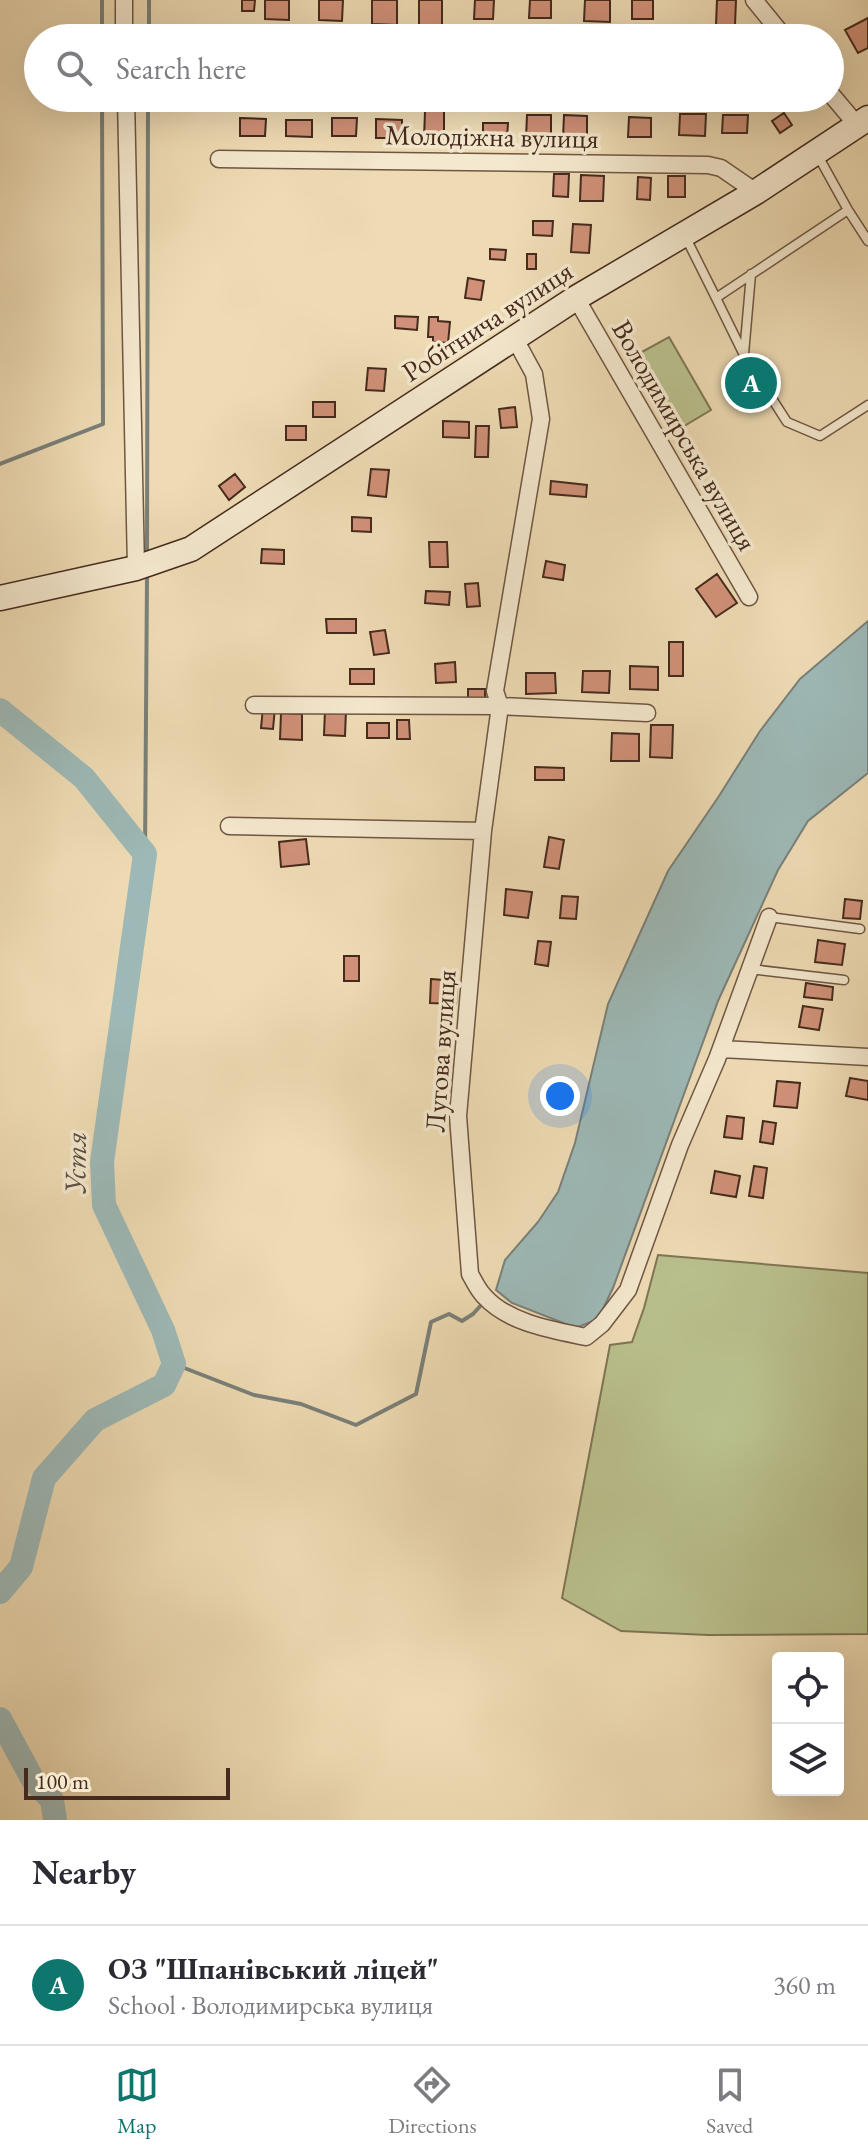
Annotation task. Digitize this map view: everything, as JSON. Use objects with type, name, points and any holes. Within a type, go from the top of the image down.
[{"type":"street","points":[[124,0],[124,24]]},
{"type":"street","points":[[754,0],[774,24]]},
{"type":"street","points":[[844,106],[862,122]]},
{"type":"street","points":[[126,112],[136,568]]},
{"type":"street","name":"Робітнича вулиця","points":[[0,598],[136,568],[191,549],[576,298],[756,192],[862,122]]},
{"type":"street","name":"Молодіжна вулиця","points":[[219,159],[708,165],[721,168],[756,192]]},
{"type":"street","name":"Володимирська вулиця","points":[[576,298],[749,597]]},
{"type":"street","name":"Лугова вулиця","points":[[515,339],[534,374],[541,419],[495,691],[500,706],[483,831],[458,1116],[470,1274],[483,1296],[505,1313],[586,1337],[602,1324],[628,1290],[680,1145],[721,1049],[769,917]]},
{"type":"street","points":[[254,705],[500,706],[647,713]]},
{"type":"street","points":[[229,826],[483,831]]},
{"type":"street","points":[[721,1049],[868,1057]]},
{"type":"lane","points":[[816,153],[868,241]]},
{"type":"lane","points":[[716,298],[848,210]]},
{"type":"lane","points":[[684,235],[744,355],[787,422],[820,436],[868,405]]},
{"type":"lane","points":[[744,355],[751,274]]},
{"type":"lane","points":[[769,917],[860,929]]},
{"type":"lane","points":[[749,969],[844,980]]},
{"type":"green space","points":[[669,337],[711,410],[674,432],[631,358]]},
{"type":"green space","points":[[658,1255],[868,1273],[868,1634],[708,1635],[621,1631],[562,1598],[610,1345],[632,1342]]},
{"type":"water","points":[[868,621],[868,773],[808,821],[778,870],[718,1001],[613,1288],[598,1319],[576,1328],[512,1303],[496,1290],[505,1260],[538,1222],[558,1192],[575,1143],[608,1004],[668,871],[760,731],[800,679]]},
{"type":"building","points":[[242,0],[255,0],[254,11],[242,11]]},
{"type":"building","points":[[265,0],[289,0],[289,20],[265,19]]},
{"type":"building","points":[[319,0],[343,0],[342,21],[319,20]]},
{"type":"building","points":[[372,0],[397,0],[397,24],[372,24]]},
{"type":"building","points":[[419,0],[442,0],[442,24],[419,24]]},
{"type":"building","points":[[475,0],[494,0],[493,19],[474,19]]},
{"type":"building","points":[[530,0],[551,0],[551,18],[529,18]]},
{"type":"building","points":[[585,0],[610,0],[610,22],[584,21]]},
{"type":"building","points":[[632,0],[653,0],[653,19],[632,19]]},
{"type":"building","points":[[717,0],[736,0],[735,24],[716,24]]},
{"type":"building","points":[[868,18],[868,48],[858,53],[845,30]]},
{"type":"building","points":[[425,112],[444,112],[444,139],[424,139]]},
{"type":"building","points":[[784,113],[792,125],[780,133],[772,121]]},
{"type":"building","points":[[680,114],[706,114],[705,136],[679,135]]},
{"type":"building","points":[[527,115],[551,115],[551,138],[526,138]]},
{"type":"building","points":[[564,115],[587,116],[587,139],[563,138]]},
{"type":"building","points":[[723,115],[748,115],[747,133],[722,133]]},
{"type":"building","points":[[629,117],[651,118],[651,137],[628,137]]},
{"type":"building","points":[[240,118],[266,119],[265,136],[240,136]]},
{"type":"building","points":[[332,118],[357,118],[356,136],[332,136]]},
{"type":"building","points":[[376,119],[402,120],[402,138],[376,138]]},
{"type":"building","points":[[286,120],[312,120],[312,137],[286,136]]},
{"type":"building","points":[[483,123],[508,123],[507,138],[483,137]]},
{"type":"building","points":[[554,174],[569,174],[568,197],[553,196]]},
{"type":"building","points":[[581,175],[604,176],[603,201],[580,201]]},
{"type":"building","points":[[668,176],[685,176],[685,197],[668,197]]},
{"type":"building","points":[[638,177],[651,178],[650,200],[637,199]]},
{"type":"building","points":[[533,221],[553,221],[552,236],[533,235]]},
{"type":"building","points":[[573,224],[591,225],[589,253],[571,252]]},
{"type":"building","points":[[490,249],[506,250],[505,260],[490,259]]},
{"type":"building","points":[[527,254],[536,254],[536,269],[527,269]]},
{"type":"building","points":[[468,278],[484,281],[481,300],[465,298]]},
{"type":"building","points":[[395,316],[418,317],[417,330],[395,328]]},
{"type":"building","points":[[429,317],[450,322],[448,343],[433,342],[433,337],[428,337]]},
{"type":"building","points":[[368,368],[386,369],[384,391],[366,390]]},
{"type":"building","points":[[313,402],[335,402],[335,417],[313,417]]},
{"type":"building","points":[[515,407],[517,427],[501,428],[499,409]]},
{"type":"building","points":[[443,421],[469,422],[469,438],[443,437]]},
{"type":"building","points":[[286,426],[306,426],[306,440],[286,440]]},
{"type":"building","points":[[476,426],[489,426],[488,457],[475,457]]},
{"type":"building","points":[[371,469],[389,470],[386,497],[368,495]]},
{"type":"building","points":[[235,474],[245,487],[229,500],[219,486]]},
{"type":"building","points":[[551,481],[587,485],[586,497],[550,494]]},
{"type":"building","points":[[352,517],[371,518],[371,532],[352,531]]},
{"type":"building","points":[[429,542],[447,542],[448,567],[430,567]]},
{"type":"building","points":[[262,549],[284,550],[284,564],[261,563]]},
{"type":"building","points":[[546,561],[565,565],[563,580],[543,577]]},
{"type":"building","points":[[717,574],[737,603],[716,617],[696,589]]},
{"type":"building","points":[[478,583],[480,606],[467,607],[465,584]]},
{"type":"building","points":[[426,591],[450,592],[449,605],[425,603]]},
{"type":"building","points":[[326,619],[356,619],[356,633],[327,633]]},
{"type":"building","points":[[385,630],[389,653],[374,655],[370,632]]},
{"type":"building","points":[[669,642],[683,642],[683,676],[669,676]]},
{"type":"building","points":[[455,662],[456,682],[436,683],[435,664]]},
{"type":"building","points":[[630,666],[658,667],[658,690],[630,689]]},
{"type":"building","points":[[350,669],[374,669],[374,684],[350,684]]},
{"type":"building","points":[[583,671],[610,671],[609,693],[582,692]]},
{"type":"building","points":[[526,673],[555,673],[556,693],[526,694]]},
{"type":"building","points":[[468,689],[485,689],[485,701],[468,700]]},
{"type":"building","points":[[263,707],[275,708],[273,729],[261,728]]},
{"type":"building","points":[[325,710],[346,710],[345,736],[324,735]]},
{"type":"building","points":[[281,713],[302,714],[302,740],[280,739]]},
{"type":"building","points":[[397,720],[409,720],[410,739],[397,739]]},
{"type":"building","points":[[367,723],[389,723],[389,738],[367,738]]},
{"type":"building","points":[[651,725],[673,725],[672,758],[650,757]]},
{"type":"building","points":[[612,733],[639,734],[639,761],[611,761]]},
{"type":"building","points":[[535,767],[564,768],[564,780],[535,780]]},
{"type":"building","points":[[549,837],[564,840],[559,869],[544,867]]},
{"type":"building","points":[[306,839],[309,864],[281,867],[279,842]]},
{"type":"building","points":[[506,889],[532,892],[528,918],[504,915]]},
{"type":"building","points":[[562,896],[578,897],[576,919],[560,918]]},
{"type":"building","points":[[845,899],[862,901],[860,919],[843,918]]},
{"type":"building","points":[[818,940],[845,944],[842,965],[815,962]]},
{"type":"building","points":[[538,941],[551,942],[548,966],[535,964]]},
{"type":"building","points":[[344,956],[359,956],[359,981],[344,981]]},
{"type":"building","points":[[431,979],[457,981],[456,1004],[430,1003]]},
{"type":"building","points":[[806,983],[833,987],[832,1000],[804,997]]},
{"type":"building","points":[[803,1006],[823,1009],[819,1030],[799,1027]]},
{"type":"building","points":[[850,1078],[868,1081],[868,1100],[846,1096]]},
{"type":"building","points":[[777,1081],[800,1083],[797,1108],[774,1106]]},
{"type":"building","points":[[727,1116],[744,1118],[742,1139],[724,1137]]},
{"type":"building","points":[[763,1121],[776,1123],[773,1144],[760,1142]]},
{"type":"building","points":[[754,1166],[767,1168],[763,1198],[749,1196]]},
{"type":"building","points":[[715,1171],[740,1176],[736,1197],[711,1193]]},
{"type":"waterway","points":[[102,0],[102,24]]},
{"type":"waterway","points":[[149,0],[149,24]]},
{"type":"waterway","points":[[0,464],[103,424],[102,112]]},
{"type":"waterway","points":[[147,551],[148,112]]},
{"type":"waterway","points":[[145,854],[147,577]]},
{"type":"waterway","name":"Устя","points":[[0,710],[84,778],[145,854],[102,1162],[104,1205],[163,1330],[174,1364],[164,1385],[95,1420],[44,1478],[21,1567],[0,1592]]},
{"type":"waterway","points":[[174,1364],[254,1395],[301,1404],[356,1425],[416,1394],[431,1322],[449,1314],[462,1321],[483,1303]]},
{"type":"waterway","name":"Устя","points":[[0,1719],[33,1780],[52,1800],[55,1820]]},
{"type":"place","name":"ОЗ \"Шпанівський ліцей\"","points":[[751,383]]}]
